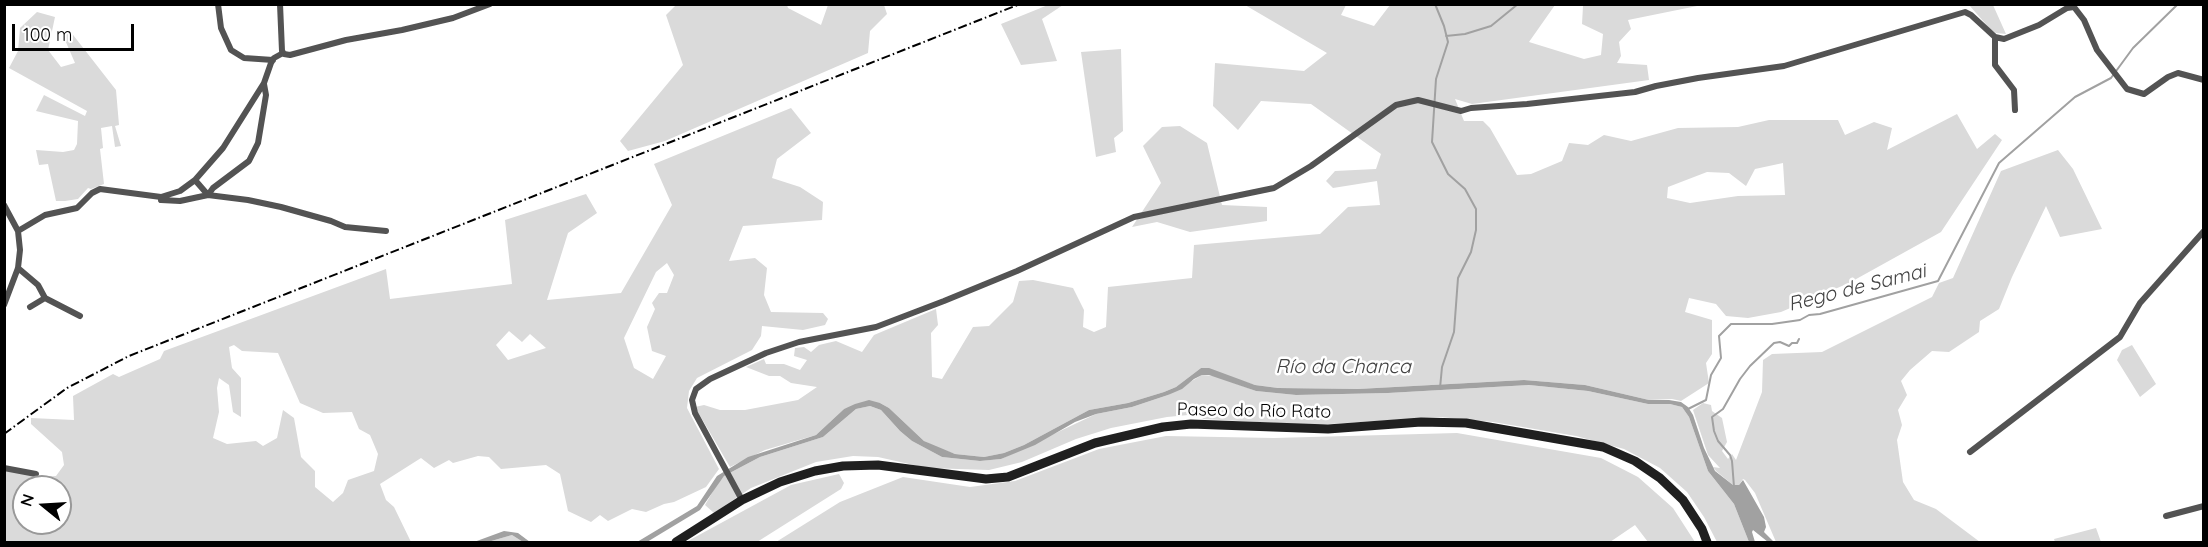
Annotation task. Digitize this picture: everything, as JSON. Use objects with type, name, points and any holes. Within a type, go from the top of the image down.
[{"type":"street","points":[[218,4],[221,28],[231,50],[244,58],[273,60]]},
{"type":"street","points":[[280,4],[283,53]]},
{"type":"street","points":[[283,53],[290,55],[346,40],[453,18],[490,4]]},
{"type":"street","points":[[740,496],[695,413],[692,400],[696,389],[710,379],[765,353],[814,338],[876,327],[1017,271],[1134,217],[1274,188],[1311,166],[1396,105],[1418,100],[1461,111],[1471,108],[1635,92],[1689,80],[1784,66],[1965,12],[1995,37],[2004,39],[2058,15],[2067,8],[2074,8],[2084,20],[2097,50],[2127,89],[2144,94],[2168,77],[2178,73],[2204,80]]},
{"type":"street","points":[[1995,37],[1995,65],[2014,90],[2016,110]]},
{"type":"street","points":[[18,231],[49,213],[78,208],[92,193],[100,189],[167,197],[180,191],[195,180],[223,148],[264,83],[273,60],[283,53]]},
{"type":"street","points":[[208,195],[213,188],[249,161],[255,152],[266,95],[264,83]]},
{"type":"street","points":[[195,180],[208,195]]},
{"type":"street","points":[[138,194],[154,200],[180,201],[208,195],[281,207],[356,229],[386,231]]},
{"type":"street","points":[[4,205],[18,231],[18,268],[4,305]]},
{"type":"street","points":[[1970,452],[2120,337],[2140,303],[2204,231]]},
{"type":"street","points":[[18,268],[38,285],[45,298],[80,316]]},
{"type":"street","points":[[30,307],[45,298]]},
{"type":"street","name":"Paseo do Río Rato","points":[[676,543],[740,496],[815,471],[843,466],[878,465],[986,479],[1008,477],[1095,443],[1143,431],[1191,424],[1328,429],[1421,422],[1466,423],[1603,447],[1635,461],[1660,478],[1683,500],[1702,530],[1707,543]]},
{"type":"street","points":[[4,468],[36,474]]},
{"type":"street","points":[[2166,516],[2204,506]]},
{"type":"shaded area","points":[[1587,4],[1702,5],[1628,20],[1631,29],[1619,42],[1621,56],[1617,63],[1647,65],[1649,80],[1472,104],[1455,99],[1464,121],[1483,121],[1490,128],[1517,175],[1531,174],[1562,161],[1569,143],[1588,145],[1604,135],[1631,141],[1678,128],[1738,127],[1769,120],[1838,120],[1845,135],[1874,122],[1892,128],[1887,150],[1957,114],[1977,149],[1995,134],[2002,140],[1941,232],[1849,283],[1781,312],[1748,318],[1726,316],[1716,304],[1689,298],[1685,312],[1712,320],[1712,354],[1706,363],[1709,383],[1681,401],[1649,400],[1585,385],[1524,380],[1358,389],[1278,388],[1255,385],[1201,368],[1176,387],[1128,403],[1089,410],[1024,445],[1004,453],[984,457],[955,454],[938,448],[924,441],[889,408],[880,403],[844,409],[816,435],[765,450],[730,467],[695,407],[704,405],[720,410],[745,410],[798,400],[817,387],[791,383],[780,376],[769,376],[746,367],[764,359],[766,364],[784,364],[800,370],[807,360],[794,356],[795,348],[804,347],[811,352],[819,345],[836,341],[862,352],[874,335],[936,309],[938,325],[931,333],[932,377],[942,379],[973,327],[989,326],[1013,302],[1019,281],[1033,280],[1073,288],[1084,310],[1083,327],[1094,332],[1106,327],[1108,287],[1192,278],[1194,245],[1320,234],[1348,207],[1380,205],[1377,181],[1333,188],[1326,181],[1335,171],[1376,169],[1381,154],[1311,104],[1261,101],[1238,130],[1213,106],[1215,63],[1304,71],[1327,53],[1245,5],[1346,5],[1341,15],[1374,26],[1390,5],[1555,5],[1529,42],[1584,59],[1601,55],[1603,34],[1582,24],[1583,6]],"holes":[[[1783,163],[1785,195],[1738,196],[1690,203],[1667,198],[1668,187],[1707,172],[1729,173],[1746,186],[1755,169]]]},
{"type":"shaded area","points":[[676,5],[787,5],[788,8],[821,25],[828,5],[884,5],[887,14],[870,31],[868,53],[665,141],[628,151],[620,141],[683,65],[666,15]]},
{"type":"shaded area","points":[[1048,5],[1063,5],[1042,19],[1057,61],[1021,65],[1001,24]]},
{"type":"shaded area","points":[[1969,5],[1993,5],[2006,34],[1991,30]]},
{"type":"shaded area","points":[[37,12],[55,17],[48,50],[61,67],[75,63],[62,33],[70,31],[116,90],[119,125],[115,126],[121,146],[115,147],[112,126],[101,128],[103,148],[100,149],[104,184],[88,188],[78,199],[56,201],[48,164],[39,165],[36,150],[63,152],[74,150],[77,144],[78,121],[36,111],[44,95],[85,116],[87,111],[9,68],[18,51],[20,28]]},
{"type":"shaded area","points":[[1121,49],[1123,131],[1114,138],[1116,152],[1096,157],[1081,52]]},
{"type":"shaded area","points":[[791,108],[811,133],[777,159],[772,178],[800,187],[823,202],[822,220],[743,226],[729,261],[755,258],[767,268],[764,295],[771,312],[823,313],[828,319],[825,325],[803,330],[762,326],[761,336],[752,350],[697,378],[689,391],[687,408],[719,469],[706,487],[646,512],[632,509],[608,521],[600,515],[591,522],[568,511],[560,474],[546,465],[501,469],[489,457],[478,456],[453,463],[449,460],[434,468],[421,458],[380,484],[386,500],[394,507],[411,542],[5,542],[5,470],[28,475],[12,475],[12,535],[72,535],[72,475],[57,475],[64,465],[62,452],[31,424],[31,418],[74,420],[73,396],[113,374],[119,377],[160,359],[164,351],[386,269],[390,299],[512,284],[505,220],[586,194],[597,213],[568,233],[547,300],[621,293],[672,205],[654,164]],"holes":[[[667,263],[674,275],[667,293],[659,293],[652,303],[655,309],[647,327],[652,351],[666,356],[653,379],[634,368],[624,338],[656,272]],[[509,331],[522,342],[530,334],[546,348],[508,360],[496,345]],[[234,345],[242,351],[278,353],[300,403],[323,413],[352,412],[359,429],[370,435],[378,454],[374,471],[348,480],[343,493],[333,502],[315,487],[315,471],[301,457],[294,418],[283,410],[277,438],[263,446],[256,441],[227,444],[213,438],[219,412],[217,388],[219,378],[229,385],[233,412],[241,417],[241,378],[232,368],[229,347]]]},
{"type":"shaded area","points":[[1180,126],[1207,143],[1222,205],[1267,207],[1267,221],[1190,232],[1157,222],[1132,227],[1161,183],[1143,146],[1162,127]]},
{"type":"shaded area","points":[[2058,150],[2073,169],[2102,229],[2060,237],[2046,206],[1999,309],[1980,321],[1979,332],[1949,352],[1932,351],[1901,381],[1907,395],[1898,410],[1902,425],[1897,440],[1903,482],[1914,500],[1936,509],[1980,542],[1776,542],[1755,493],[1745,480],[1743,479],[1739,485],[1733,485],[1713,467],[1720,468],[1708,455],[1693,410],[1703,403],[1711,405],[1712,411],[1722,418],[1727,442],[1722,451],[1728,459],[1732,454],[1736,460],[1762,392],[1763,360],[1772,354],[1822,352],[1932,297],[1939,283],[1953,278],[2001,171]]},
{"type":"shaded area","points":[[2132,345],[2156,384],[2140,397],[2117,360],[2122,350]]},
{"type":"shaded area","points":[[1201,368],[1209,368],[1255,385],[1278,388],[1358,389],[1524,380],[1585,385],[1649,400],[1681,402],[1693,415],[1704,448],[1715,471],[1733,485],[1739,485],[1743,480],[1764,517],[1766,527],[1764,532],[1774,542],[1768,542],[1753,530],[1755,542],[1749,542],[1734,504],[1708,471],[1689,417],[1682,407],[1670,404],[1648,404],[1588,391],[1529,385],[1388,393],[1296,395],[1256,391],[1209,375],[1202,375],[1182,389],[1168,395],[1132,407],[1096,414],[1075,422],[1035,445],[1001,459],[980,461],[942,457],[912,441],[881,410],[870,406],[856,409],[823,437],[760,457],[724,476],[700,510],[647,542],[637,542],[697,506],[717,476],[748,457],[816,435],[844,409],[855,404],[869,400],[880,403],[889,408],[924,441],[955,454],[984,457],[1004,453],[1024,445],[1089,410],[1128,403],[1164,392],[1176,387]]},
{"type":"shaded area","points":[[1202,375],[1215,376],[1256,391],[1296,395],[1388,393],[1529,385],[1588,391],[1648,404],[1670,404],[1682,407],[1689,417],[1708,471],[1734,504],[1749,542],[1717,542],[1687,492],[1660,468],[1624,449],[1576,436],[1493,422],[1440,417],[1314,425],[1203,419],[1199,414],[1167,417],[1111,428],[1076,439],[1022,462],[989,470],[927,468],[878,457],[853,456],[816,462],[751,488],[714,513],[705,505],[724,476],[760,457],[823,437],[856,409],[870,406],[881,410],[912,441],[942,457],[980,461],[1001,459],[1096,414],[1132,407],[1168,395]]},
{"type":"shaded area","points":[[1457,433],[1601,458],[1638,477],[1673,508],[1695,542],[1648,542],[1635,525],[1610,542],[776,542],[840,502],[903,477],[970,487],[1015,481],[1099,449],[1166,436],[1274,438]]},
{"type":"shaded area","points":[[839,474],[844,483],[841,489],[757,542],[686,542],[791,485]]},
{"type":"shaded area","points":[[2096,528],[2101,542],[2055,542],[2054,539]]},
{"type":"shaded area","points":[[504,531],[518,533],[530,542],[523,542],[512,535],[488,542],[474,542]]},
{"type":"shaded area","points":[[512,535],[523,542],[488,542]]},
{"type":"waterway","points":[[1435,4],[1448,42],[1436,79],[1432,142],[1448,174],[1465,189],[1476,209],[1476,230],[1471,252],[1458,278],[1454,332],[1442,367],[1440,388]]},
{"type":"waterway","points":[[1446,36],[1465,34],[1491,26],[1518,4]]},
{"type":"waterway","name":"Rego de Samai","points":[[1688,409],[1706,400],[1711,375],[1721,358],[1719,336],[1731,324],[1772,324],[1800,320],[1809,315],[1820,314],[1938,281],[1999,163],[2075,97],[2111,78],[2133,48],[2178,4]]},
{"type":"waterway","points":[[1734,487],[1732,461],[1730,455],[1718,441],[1712,417],[1723,409],[1750,366],[1774,343],[1780,342],[1789,346],[1797,343],[1799,339]]},
{"type":"railway","points":[[4,434],[67,388],[129,356],[1020,4]]},
{"type":"water label","name":"Río da Chanca","points":[[1343,367]]}]
